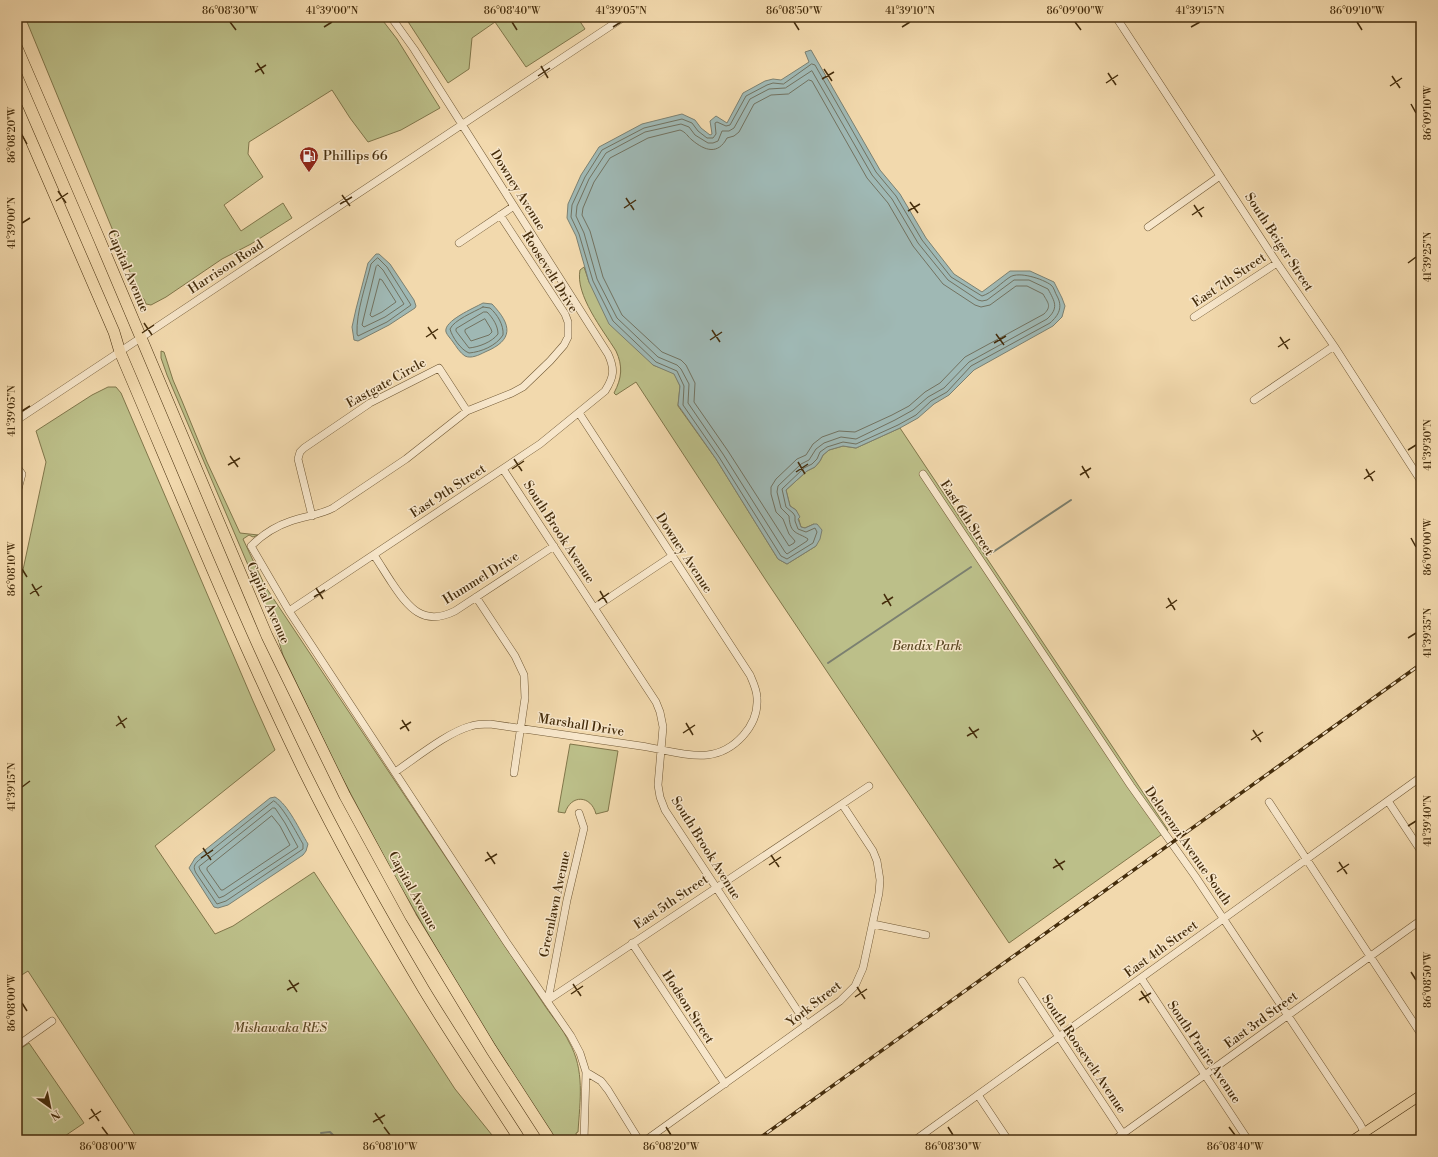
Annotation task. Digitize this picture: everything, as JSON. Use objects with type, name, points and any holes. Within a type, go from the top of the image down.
[{"type":"highway","name":"Capital Avenue","points":[[17,48],[267,636],[345,796],[411,917],[438,963],[550,1140]]},
{"type":"highway","points":[[17,108],[114,332],[120,352],[233,616],[305,773],[367,890],[425,991],[520,1140]]},
{"type":"main road","points":[[1352,1140],[1366,1136],[1421,1095]]},
{"type":"street","name":"Downey Avenue","points":[[391,17],[414,49],[608,354],[612,362],[612,381]]},
{"type":"street","name":"Harrison Road","points":[[17,420],[624,17]]},
{"type":"street","name":"South Beiger Street","points":[[1116,17],[1277,263],[1334,346],[1421,481]]},
{"type":"street","points":[[1148,227],[1220,176]]},
{"type":"street","points":[[459,243],[514,206]]},
{"type":"street","name":"Roosevelt Drive","points":[[467,411],[523,387],[560,351],[568,337],[568,322],[565,314],[500,216]]},
{"type":"street","name":"East 7th Street","points":[[1194,318],[1277,263]]},
{"type":"street","points":[[1254,400],[1334,346]]},
{"type":"street","name":"Eastgate Circle","points":[[312,516],[298,459],[300,452],[370,403],[439,368],[467,411]]},
{"type":"street","name":"East 9th Street","points":[[289,611],[540,444],[605,391],[612,381]]},
{"type":"street","points":[[312,516],[333,508],[396,466],[467,411]]},
{"type":"street","name":"Downey Avenue","points":[[579,413],[750,675],[754,684],[757,698],[756,711]]},
{"type":"street","points":[[17,467],[22,474],[17,493]]},
{"type":"street","name":"South Brook Avenue","points":[[503,469],[656,702],[663,727],[658,785],[660,797],[665,810],[807,1025]]},
{"type":"street","name":"East 6th Street","points":[[924,474],[990,575]]},
{"type":"street","name":"Capital Avenue","points":[[312,516],[285,524],[260,537],[251,546],[289,611],[571,1036],[580,1053],[586,1072],[584,1140]]},
{"type":"street","name":"Hummel Drive","points":[[374,555],[411,609],[419,613],[438,616],[446,615],[476,597],[554,546]]},
{"type":"street","points":[[594,608],[672,556]]},
{"type":"street","name":"Delorenzi Avenue South","points":[[990,575],[1132,786],[1195,876],[1360,1124],[1366,1136]]},
{"type":"street","points":[[476,597],[515,656],[524,675],[525,698],[514,773]]},
{"type":"street","name":"Marshall Drive","points":[[395,772],[451,735],[470,726],[490,724],[661,750],[706,755],[725,749],[743,736],[752,722],[756,711]]},
{"type":"street","name":"East 4th Street","points":[[915,1140],[1421,777]]},
{"type":"street","name":"East 5th Street","points":[[548,1000],[632,942],[869,786]]},
{"type":"street","points":[[1388,801],[1421,851]]},
{"type":"street","points":[[1269,802],[1421,1034]]},
{"type":"street","name":"York Street","points":[[646,1140],[840,1002],[855,986],[863,968],[879,893],[880,880],[877,861],[873,851],[842,804]]},
{"type":"street","name":"Greenlawn Avenue","points":[[548,1000],[567,900],[584,828],[578,813]]},
{"type":"street","name":"East 3rd Street","points":[[1114,1140],[1125,1137],[1205,1075],[1421,920]]},
{"type":"street","points":[[873,924],[926,935]]},
{"type":"street","name":"Hodson Street","points":[[632,942],[725,1084]]},
{"type":"street","name":"South Praire Avenue","points":[[1141,978],[1248,1140]]},
{"type":"street","name":"South Roosevelt Avenue","points":[[1022,982],[1125,1137]]},
{"type":"street","points":[[17,1046],[52,1021]]},
{"type":"street","points":[[586,1072],[601,1081],[639,1140]]},
{"type":"street","points":[[978,1095],[1008,1140]]},
{"type":"green space","points":[[25,17],[380,17],[397,39],[440,108],[401,130],[368,142],[332,90],[249,142],[248,154],[263,177],[224,205],[241,231],[283,203],[292,218],[251,244],[222,259],[166,297],[151,305],[146,304],[144,299],[139,294]]},
{"type":"green space","points":[[405,17],[577,17],[585,29],[526,67],[495,22],[472,38],[469,69],[448,83]]},
{"type":"green space","name":"Bendix Park","points":[[584,267],[589,282],[653,365],[674,373],[680,386],[678,406],[716,459],[778,559],[787,564],[816,546],[814,524],[805,528],[801,527],[796,510],[790,506],[786,490],[807,471],[815,467],[823,455],[829,450],[843,446],[856,448],[900,428],[1168,830],[1009,943],[767,582],[636,382],[616,395],[614,393],[619,382],[621,372],[620,362],[616,351],[591,312],[586,301],[580,280],[580,270]]},
{"type":"green space","points":[[161,351],[164,352],[173,380],[207,462],[240,533],[258,535],[253,537],[249,535],[243,539],[265,586],[567,1037],[574,1053],[579,1074],[580,1097],[578,1132],[576,1133],[577,1140],[557,1140],[550,1131],[470,1006],[395,877],[337,768],[283,655],[274,626],[167,375],[161,358]]},
{"type":"green space","name":"Mishawaka RES","points":[[108,387],[116,387],[121,393],[275,750],[155,846],[215,934],[233,926],[314,872],[455,1089],[496,1140],[138,1140],[28,971],[17,978],[17,598],[46,462],[36,431],[92,395]]},
{"type":"green space","points":[[570,744],[618,751],[608,811],[596,814],[590,803],[581,799],[572,802],[565,813],[558,812]]},
{"type":"green space","points":[[29,1043],[84,1123],[59,1140],[17,1140],[17,1051]]},
{"type":"water","points":[[811,50],[880,170],[900,194],[926,238],[954,274],[982,292],[1010,271],[1030,271],[1054,282],[1065,306],[1062,317],[1053,326],[974,370],[949,395],[934,404],[918,418],[856,448],[843,446],[829,450],[823,455],[815,467],[807,471],[786,490],[790,506],[796,510],[800,517],[798,519],[801,527],[805,528],[817,524],[822,530],[820,539],[816,546],[787,564],[778,559],[716,459],[678,405],[680,386],[674,374],[653,365],[609,324],[589,282],[576,236],[567,218],[568,204],[581,175],[599,147],[642,124],[682,114],[695,120],[701,128],[710,135],[712,134],[710,121],[716,116],[727,123],[743,93],[765,81],[773,79],[781,80],[809,62],[805,52]]},
{"type":"water","points":[[376,254],[379,254],[390,264],[414,300],[416,306],[389,325],[358,341],[354,340],[352,327],[368,263]]},
{"type":"water","points":[[483,303],[492,304],[499,312],[506,325],[507,331],[501,342],[494,347],[478,355],[467,357],[463,355],[448,336],[446,328],[454,319]]},
{"type":"water","points":[[275,797],[285,805],[308,844],[306,851],[303,855],[228,905],[218,908],[214,907],[189,868],[195,858],[270,798]]},
{"type":"waterway","points":[[990,554],[1071,500]]},
{"type":"waterway","points":[[828,663],[971,567]]},
{"type":"waterway","points":[[321,1133],[330,1132],[338,1140]]},
{"type":"railway","points":[[757,1140],[1421,664]]},
{"type":"place","name":"Phillips 66","points":[[309,173]]}]
